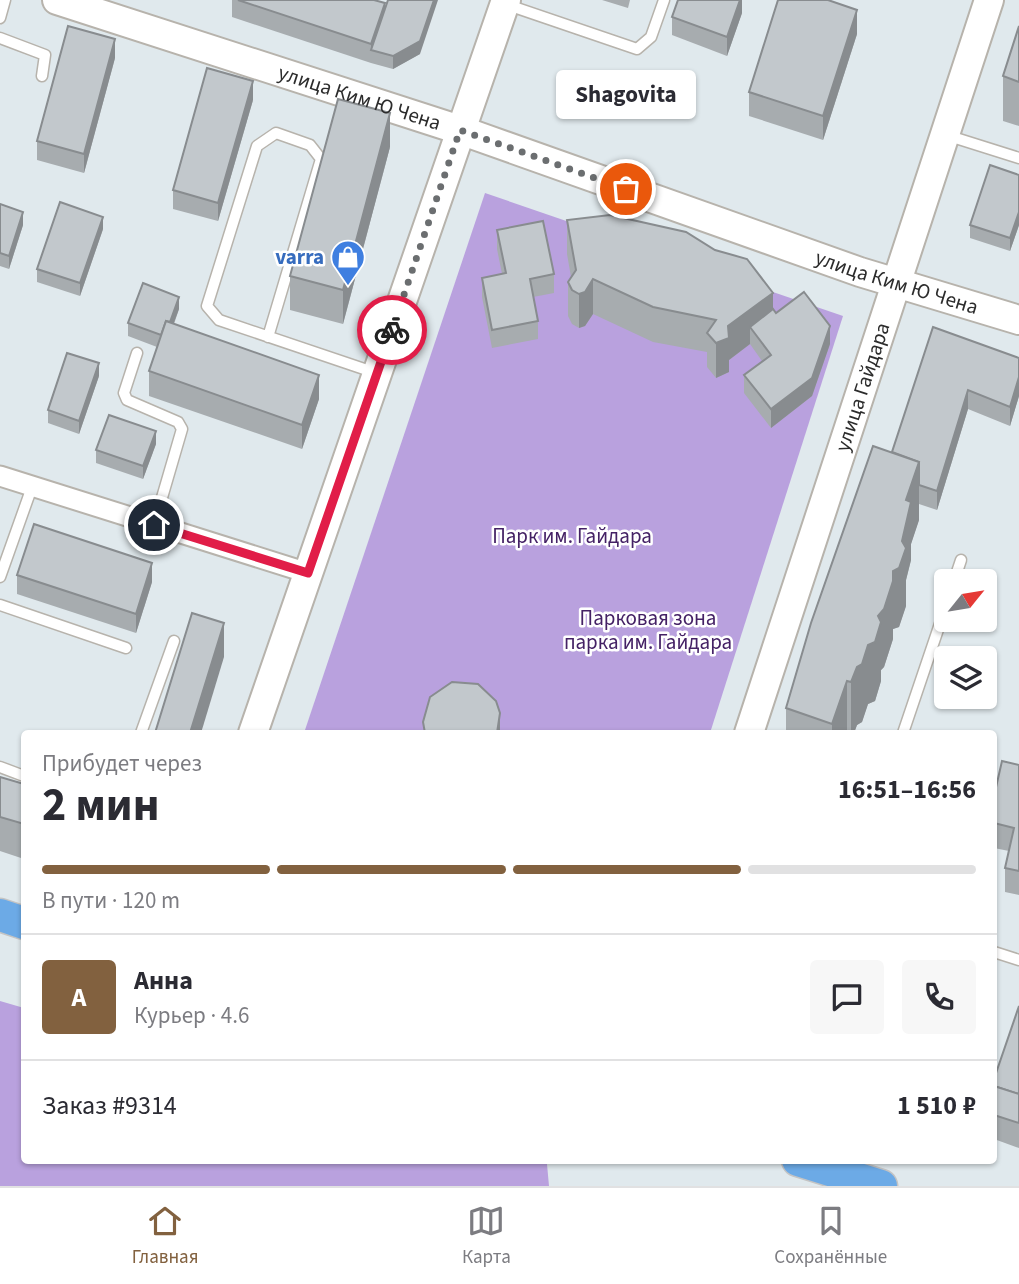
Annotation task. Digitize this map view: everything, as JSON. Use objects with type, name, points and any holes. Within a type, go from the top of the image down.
[{"type":"main road","points":[[0,915],[21,922]]},
{"type":"main road","points":[[811,1164],[881,1186]]},
{"type":"street","name":"улица Гайдара","points":[[750,730],[989,0]]},
{"type":"street","name":"улица Ким Ю Чена","points":[[62,1],[460,130],[896,284],[1019,320]]},
{"type":"street","points":[[254,730],[505,2]]},
{"type":"street","points":[[0,477],[308,573]]},
{"type":"lane","points":[[0,18],[5,0]]},
{"type":"lane","points":[[505,2],[636,49],[651,37],[664,0]]},
{"type":"lane","points":[[0,38],[45,55],[42,76]]},
{"type":"lane","points":[[268,337],[321,159],[310,145],[276,133],[257,146],[207,306],[219,320],[268,337],[377,374]]},
{"type":"lane","points":[[946,135],[1019,158]]},
{"type":"lane","points":[[137,353],[124,393],[127,400],[178,422],[182,429],[154,525]]},
{"type":"lane","points":[[0,577],[32,487]]},
{"type":"lane","points":[[958,569],[961,560]]},
{"type":"lane","points":[[0,605],[126,648]]},
{"type":"lane","points":[[904,730],[937,632]]},
{"type":"lane","points":[[142,730],[174,641]]},
{"type":"lane","points":[[0,767],[21,775]]},
{"type":"lane","points":[[997,953],[1019,960]]},
{"type":"green space","name":"Парк им. Гайдара","points":[[485,193],[843,316],[711,730],[305,730]]},
{"type":"green space","points":[[0,1001],[21,1007],[21,1164],[547,1164],[549,1186],[0,1186]]},
{"type":"building","points":[[238,0],[374,0],[385,3],[371,44]]},
{"type":"building","points":[[388,0],[434,0],[420,41],[393,56],[371,50]]},
{"type":"building","points":[[678,0],[740,0],[727,37],[672,17]]},
{"type":"building","points":[[778,0],[828,0],[857,10],[823,116],[749,92]]},
{"type":"building","points":[[68,26],[115,39],[84,154],[37,141]]},
{"type":"building","points":[[1019,26],[1019,82],[1003,76]]},
{"type":"building","points":[[207,68],[253,81],[218,203],[173,190]]},
{"type":"building","points":[[338,99],[390,113],[343,290],[290,276]]},
{"type":"building","points":[[990,165],[1019,175],[1019,212],[1010,238],[970,225]]},
{"type":"building","points":[[60,202],[103,217],[80,283],[37,269]]},
{"type":"building","points":[[0,204],[23,212],[9,256],[0,253]]},
{"type":"building","points":[[610,215],[686,232],[715,250],[747,259],[773,293],[728,326],[729,338],[716,343],[707,333],[716,320],[653,307],[593,279],[585,292],[579,294],[572,290],[568,282],[576,270],[567,220]]},
{"type":"building","points":[[543,221],[554,274],[530,279],[538,321],[492,330],[482,278],[506,273],[497,230]]},
{"type":"building","points":[[143,283],[179,297],[170,322],[166,321],[161,335],[128,323]]},
{"type":"building","points":[[804,292],[830,326],[812,378],[771,409],[744,375],[771,355],[750,327],[773,309],[776,313]]},
{"type":"building","points":[[166,321],[319,375],[302,425],[149,371]]},
{"type":"building","points":[[933,327],[1019,358],[1019,377],[1010,407],[968,390],[937,491],[919,485],[919,462],[892,452]]},
{"type":"building","points":[[67,353],[99,363],[79,421],[48,410]]},
{"type":"building","points":[[109,415],[156,431],[143,466],[96,450]]},
{"type":"building","points":[[873,446],[919,462],[906,500],[911,502],[902,541],[906,548],[899,568],[893,571],[893,581],[884,609],[878,616],[881,622],[875,642],[868,645],[862,664],[857,667],[851,682],[847,681],[832,724],[786,708],[811,623]]},
{"type":"building","points":[[34,524],[152,563],[136,614],[17,575]]},
{"type":"building","points":[[192,613],[224,623],[191,730],[156,730]]},
{"type":"building","points":[[452,682],[478,684],[496,701],[500,713],[497,730],[424,730],[423,722],[430,697]]},
{"type":"building","points":[[1002,761],[1019,765],[1019,871],[1005,868],[1014,828],[997,824],[997,783]]},
{"type":"building","points":[[0,777],[21,783],[21,823],[0,817]]},
{"type":"building","points":[[1019,1006],[1019,1094],[997,1087],[997,1070]]},
{"type":"building","points":[[997,1087],[1019,1094],[1019,1123],[997,1116]]},
{"type":"way so far","points":[[392,330],[460,130],[626,189]]},
{"type":"place","name":"Shagovita","points":[[626,189]]},
{"type":"place","name":"varra","points":[[348,287]]},
{"type":"route","points":[[154,525],[308,573],[392,330]]},
{"type":"park label","name":"Парковая зона парка им. Гайдара","points":[[648,630]]}]
